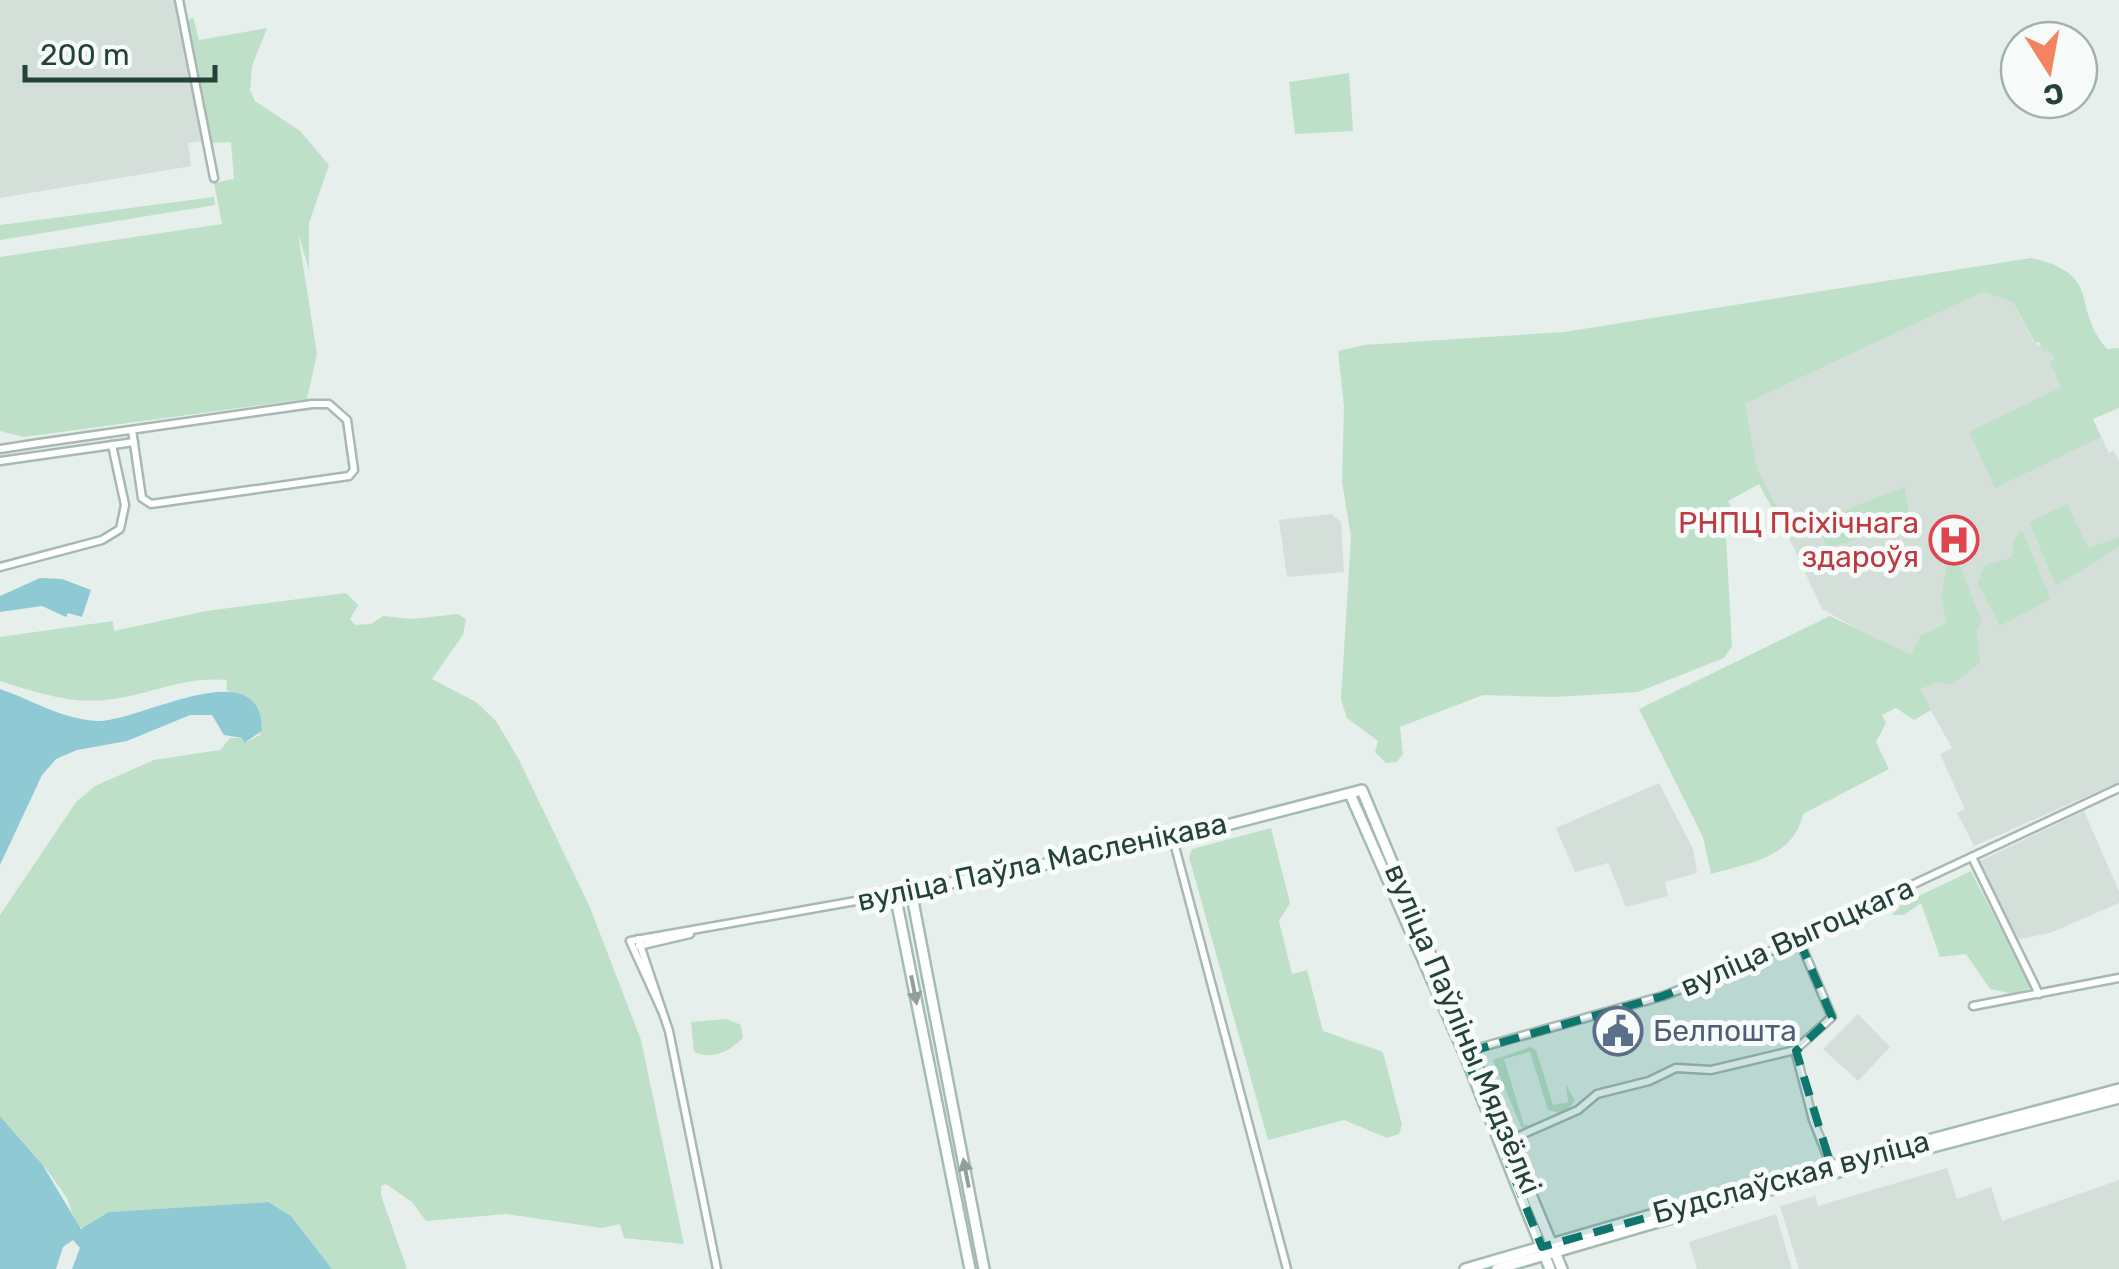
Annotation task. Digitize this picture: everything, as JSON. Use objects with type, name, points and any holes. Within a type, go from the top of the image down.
[{"type":"street","points":[[179,0],[214,178]]},
{"type":"street","points":[[0,448],[132,430],[329,404],[343,412],[354,465],[349,476],[151,504],[142,498],[132,430]]},
{"type":"street","points":[[0,461],[134,442]]},
{"type":"street","points":[[0,567],[102,540],[120,529],[125,506],[112,445]]},
{"type":"street","name":"вуліца Выгоцкага","points":[[1468,1051],[1663,996],[1800,940],[2119,788]]},
{"type":"street","name":"вуліца Паўла Масленікава","points":[[717,1269],[662,1011],[635,943],[1173,839],[1362,790]]},
{"type":"street","name":"вуліца Паўліны Мядзёлкі","points":[[1362,790],[1468,1051],[1550,1269]]},
{"type":"street","name":"вуліца Паўліны Мядзёлкі","points":[[1350,794],[1510,1140],[1562,1269]]},
{"type":"street","points":[[1173,839],[1288,1269]]},
{"type":"street","points":[[1972,857],[2039,994]]},
{"type":"street","points":[[911,891],[984,1269]]},
{"type":"street","points":[[895,894],[970,1269]]},
{"type":"street","points":[[1510,1140],[1578,1110],[1597,1094],[1676,1068],[1712,1070],[1795,1050],[1832,1017],[1800,940]]},
{"type":"street","points":[[1973,1006],[2119,978]]},
{"type":"street","points":[[1795,1050],[1813,1120],[1831,1166]]},
{"type":"street","name":"Будслаўская вуліца","points":[[1497,1269],[1831,1166],[2119,1089]]},
{"type":"street","name":"Будслаўская вуліца","points":[[1555,1248],[2119,1098]]},
{"type":"street","name":"Будслаўская вуліца","points":[[1464,1269],[1543,1252]]},
{"type":"highlighted area","points":[[1799,940],[1832,1017],[1796,1051],[1831,1166],[1542,1247],[1464,1053],[1663,996]]},
{"type":"shaded area","points":[[0,0],[175,0],[202,141],[188,143],[191,166],[0,198]]},
{"type":"shaded area","name":"РНПЦ Псіхічнага здароўя","points":[[1983,292],[2013,302],[2034,343],[2049,349],[2054,360],[2049,363],[2061,387],[2045,395],[2083,399],[2109,453],[2114,451],[2119,461],[2119,782],[1974,846],[1957,813],[1965,809],[1940,754],[1952,748],[1919,689],[1937,680],[1907,657],[1822,609],[1758,471],[1745,404]]},
{"type":"shaded area","points":[[1331,514],[1341,522],[1344,572],[1287,577],[1279,520]]},
{"type":"shaded area","points":[[1659,783],[1693,849],[1697,873],[1665,882],[1668,896],[1626,907],[1608,863],[1575,872],[1556,828]]},
{"type":"shaded area","points":[[2084,811],[2119,891],[2119,903],[2050,933],[2020,939],[2012,933],[1976,863]]},
{"type":"shaded area","points":[[1858,1014],[1890,1047],[1858,1081],[1823,1049]]},
{"type":"shaded area","points":[[1947,1168],[1957,1199],[1991,1187],[2002,1221],[2119,1180],[2119,1269],[1799,1269],[1796,1260],[1801,1258],[1796,1259],[1780,1206],[1815,1196],[1818,1206]]},
{"type":"shaded area","points":[[1776,1214],[1792,1269],[1697,1269],[1689,1242]]},
{"type":"green space","points":[[193,17],[199,40],[267,28],[252,66],[250,90],[255,101],[300,131],[329,165],[309,223],[309,270],[298,233],[317,354],[307,399],[24,437],[0,431],[0,257],[222,224],[214,183],[234,179],[231,142],[208,143],[186,22]]},
{"type":"green space","points":[[1349,73],[1353,131],[1295,134],[1289,82]]},
{"type":"green space","points":[[214,197],[215,205],[0,240],[0,225]]},
{"type":"green space","points":[[2031,258],[2054,265],[2077,282],[2096,333],[2107,349],[2119,348],[2119,408],[2093,419],[2101,437],[1995,488],[1969,432],[2061,387],[2049,362],[2054,359],[2049,350],[2044,352],[2039,342],[2035,343],[2013,302],[1983,292],[1745,404],[1758,471],[1777,508],[1773,510],[1759,484],[1728,501],[1735,515],[1726,537],[1732,646],[1724,658],[1638,692],[1554,697],[1483,695],[1400,727],[1403,754],[1397,762],[1386,763],[1375,752],[1378,741],[1347,718],[1341,700],[1351,537],[1342,482],[1344,406],[1338,351],[1364,345],[1564,332]]},
{"type":"green space","points":[[1905,487],[1910,523],[1827,548],[1821,531],[1845,522],[1845,510]]},
{"type":"green space","points":[[2067,504],[2088,548],[2119,537],[2119,547],[2056,586],[2029,522]]},
{"type":"green space","points":[[2022,530],[2051,599],[2000,626],[1978,584],[1984,566],[2012,557],[2013,541]]},
{"type":"green space","points":[[1958,561],[1982,622],[1977,630],[1980,663],[1951,685],[1939,682],[1920,689],[1931,710],[1914,720],[1896,708],[1882,715],[1886,723],[1876,742],[1889,769],[1803,814],[1798,829],[1780,849],[1754,862],[1711,874],[1703,837],[1639,709],[1830,616],[1911,655],[1920,636],[1947,623],[1941,598],[1947,564]]},
{"type":"green space","points":[[346,593],[358,605],[350,619],[355,625],[371,624],[383,616],[412,619],[458,614],[466,619],[463,635],[432,679],[476,702],[496,721],[589,905],[641,1040],[684,1244],[624,1238],[620,1224],[602,1228],[506,1214],[426,1221],[412,1202],[386,1184],[381,1186],[381,1195],[407,1269],[332,1269],[291,1216],[267,1202],[109,1212],[84,1229],[51,1175],[0,1116],[0,915],[76,802],[95,786],[154,760],[220,750],[230,738],[242,738],[244,743],[260,735],[262,724],[247,699],[226,690],[227,680],[197,680],[98,700],[56,697],[0,681],[0,637],[113,621],[114,631],[206,611]]},
{"type":"green space","points":[[1271,828],[1290,903],[1279,921],[1292,974],[1307,970],[1323,1031],[1383,1052],[1402,1125],[1399,1134],[1387,1138],[1344,1120],[1268,1140],[1189,857],[1192,849]]},
{"type":"green space","points":[[1971,871],[2031,988],[2014,994],[1990,989],[1966,954],[1940,957],[1921,903],[1904,915],[1892,915],[1902,904]]},
{"type":"green space","points":[[727,1019],[741,1025],[743,1038],[720,1053],[694,1052],[691,1022]]},
{"type":"green space","points":[[1530,1047],[1536,1050],[1553,1105],[1568,1102],[1566,1084],[1575,1101],[1563,1114],[1548,1110],[1530,1052],[1504,1059],[1524,1125],[1528,1124],[1523,1131],[1493,1060]]},
{"type":"water","points":[[40,578],[62,579],[91,590],[82,617],[68,613],[66,617],[42,606],[0,612],[0,596]]},
{"type":"water","points":[[0,689],[59,713],[97,721],[195,696],[221,692],[242,695],[257,707],[262,731],[244,743],[242,738],[224,735],[212,715],[190,715],[127,741],[77,750],[56,759],[42,775],[0,865]]},
{"type":"water","points":[[0,1116],[42,1164],[81,1229],[109,1212],[268,1202],[291,1216],[332,1269],[72,1269],[80,1248],[73,1240],[63,1247],[56,1269],[0,1269]]},
{"type":"place","name":"РНПЦ Псіхічнага здароўя","points":[[1954,540]]},
{"type":"place","name":"Белпошта","points":[[1618,1031]]}]
